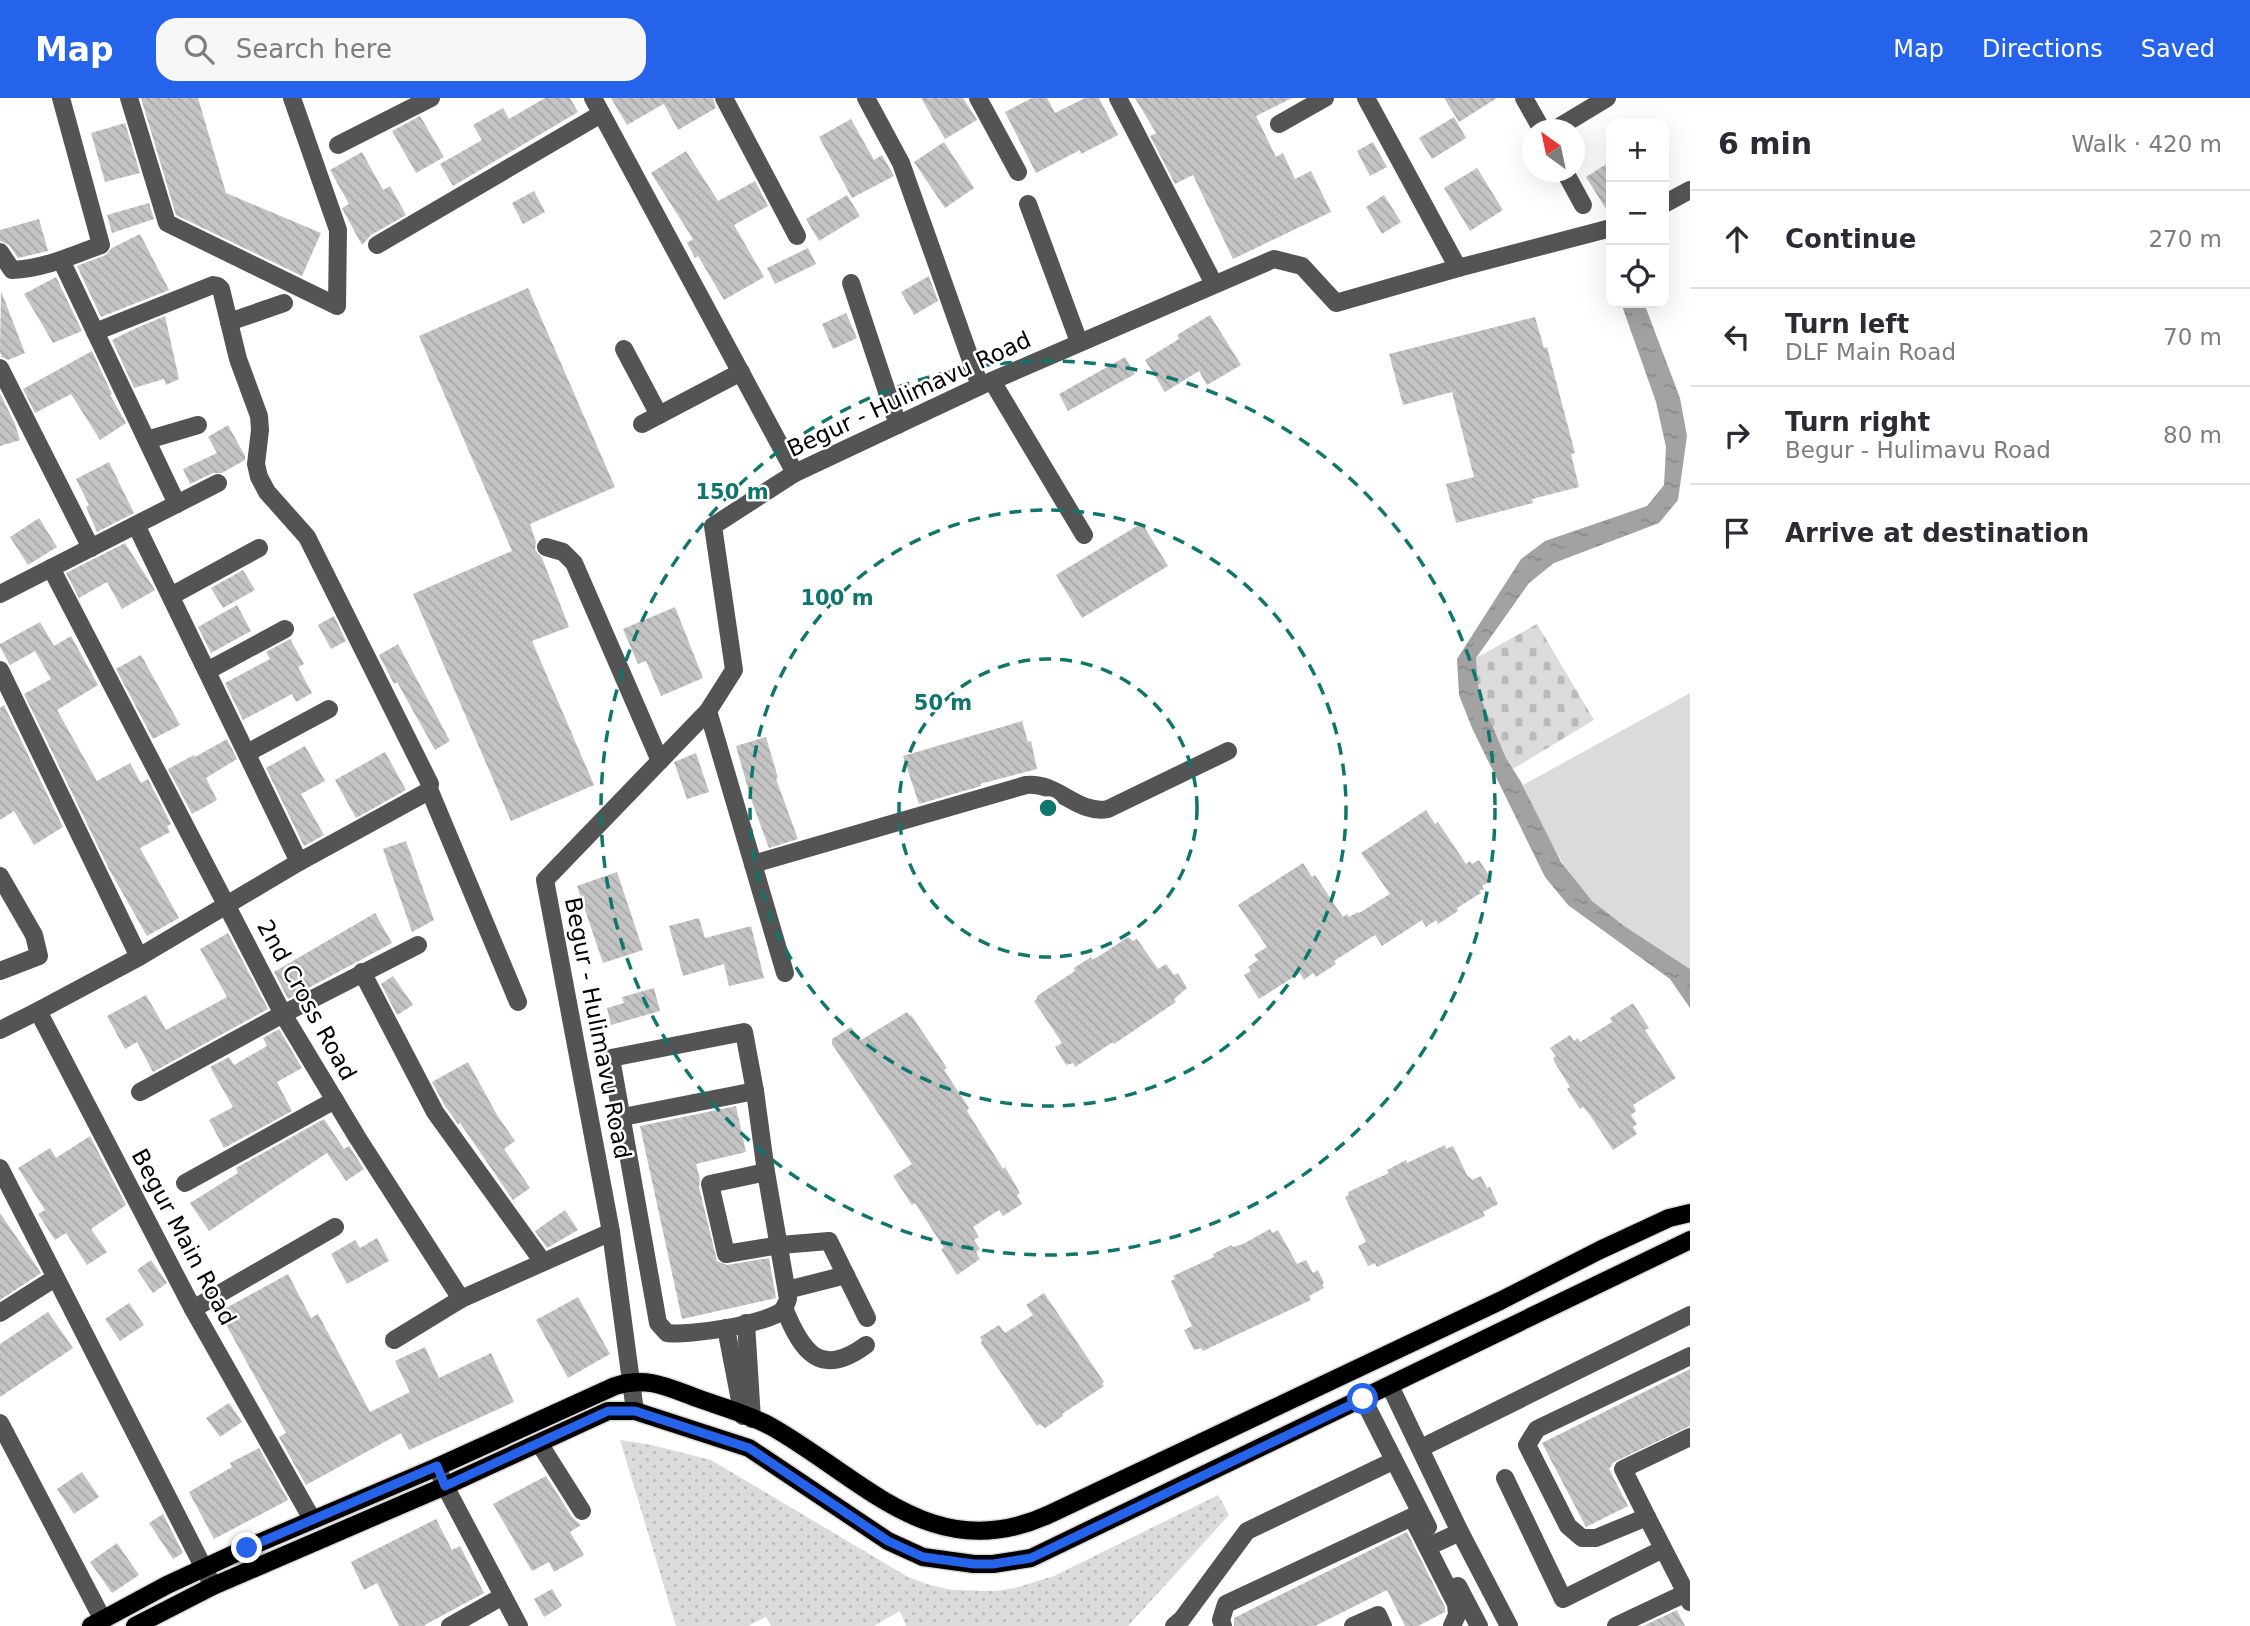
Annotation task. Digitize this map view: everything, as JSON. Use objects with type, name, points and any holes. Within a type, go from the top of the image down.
[{"type":"main road","points":[[97,1623],[204,1567],[615,1386],[632,1381],[657,1384],[769,1426],[902,1511],[934,1525],[970,1531],[1003,1530],[1036,1521],[1500,1301],[1600,1250],[1669,1218],[1690,1213]]},
{"type":"main road","points":[[135,1626],[213,1586],[445,1486],[608,1411],[635,1411],[749,1448],[888,1541],[923,1557],[948,1562],[993,1564],[1031,1558],[1690,1240]]},
{"type":"main road","points":[[1500,1301],[1514,1326]]},
{"type":"main road","points":[[888,1541],[902,1511]]},
{"type":"street","points":[[0,252],[12,270],[61,260],[101,245],[61,98]]},
{"type":"street","points":[[129,98],[167,223],[337,306],[338,230],[292,98]]},
{"type":"street","points":[[338,145],[431,98]]},
{"type":"street","points":[[724,98],[797,236]]},
{"type":"street","points":[[866,98],[901,163],[986,384],[1084,535]]},
{"type":"street","points":[[978,98],[1018,172]]},
{"type":"street","points":[[1118,98],[1214,284]]},
{"type":"street","points":[[1279,124],[1325,98]]},
{"type":"street","points":[[1366,98],[1458,268]]},
{"type":"street","points":[[1524,98],[1536,119]]},
{"type":"street","points":[[1572,119],[1607,98]]},
{"type":"street","points":[[377,244],[597,106],[795,474]]},
{"type":"street","points":[[1570,182],[1583,205]]},
{"type":"street","points":[[1669,201],[1690,190]]},
{"type":"street","points":[[1028,204],[1079,342]]},
{"type":"street","name":"Begur - Hulimavu Road","points":[[635,1411],[611,1232],[545,880],[708,711],[734,670],[713,526],[795,474],[898,425],[1079,342],[1275,259],[1302,266],[1336,303],[1606,229]]},
{"type":"street","points":[[61,260],[177,504]]},
{"type":"street","points":[[851,284],[898,425]]},
{"type":"street","points":[[96,332],[213,285],[220,289],[238,359],[259,416],[256,464],[259,477],[267,492],[307,537],[430,783],[429,789],[517,1002]]},
{"type":"street","points":[[229,322],[284,303]]},
{"type":"street","points":[[624,349],[659,415]]},
{"type":"street","points":[[0,368],[91,548]]},
{"type":"street","points":[[642,424],[741,372]]},
{"type":"street","points":[[147,440],[198,425]]},
{"type":"street","points":[[0,594],[218,483]]},
{"type":"street","points":[[136,525],[299,862]]},
{"type":"street","points":[[546,547],[563,552],[574,562],[660,761]]},
{"type":"street","points":[[171,596],[259,548]]},
{"type":"street","name":"2nd Cross Road","points":[[51,568],[283,1014],[461,1299]]},
{"type":"street","points":[[207,671],[285,629]]},
{"type":"street","points":[[0,670],[139,957]]},
{"type":"street","points":[[247,753],[329,709]]},
{"type":"street","points":[[708,711],[785,973]]},
{"type":"street","points":[[753,863],[1026,785],[1045,786],[1091,810],[1108,809],[1228,751]]},
{"type":"street","points":[[0,1030],[139,957],[429,789]]},
{"type":"street","points":[[0,876],[34,935],[39,956],[0,971]]},
{"type":"street","points":[[140,1092],[362,972],[418,945]]},
{"type":"street","points":[[362,972],[435,1112],[544,1262]]},
{"type":"street","name":"Begur Main Road","points":[[38,1012],[194,1309],[312,1519]]},
{"type":"street","points":[[744,1032],[755,1091],[788,1299],[784,1308],[774,1315],[746,1323],[678,1335],[667,1333],[658,1323],[611,1058],[744,1032]]},
{"type":"street","points":[[623,1117],[755,1091]]},
{"type":"street","points":[[185,1183],[335,1100]]},
{"type":"street","points":[[0,1168],[213,1586]]},
{"type":"street","points":[[766,1172],[710,1184],[726,1254],[780,1245],[829,1241],[867,1318]]},
{"type":"street","points":[[194,1309],[335,1227]]},
{"type":"street","points":[[394,1340],[461,1299],[611,1232]]},
{"type":"street","points":[[787,1290],[846,1275]]},
{"type":"street","points":[[0,1313],[55,1278]]},
{"type":"street","points":[[784,1308],[795,1335],[806,1351],[820,1360],[833,1361],[850,1357],[866,1345]]},
{"type":"street","points":[[1422,1448],[1690,1315]]},
{"type":"street","points":[[746,1323],[747,1417]]},
{"type":"street","points":[[726,1328],[747,1417]]},
{"type":"street","points":[[1647,1517],[1596,1538],[1582,1538],[1568,1526],[1527,1445],[1537,1429],[1690,1356]]},
{"type":"street","points":[[1390,1386],[1460,1532],[1509,1626]]},
{"type":"street","points":[[1363,1399],[1479,1626]]},
{"type":"street","points":[[0,1423],[97,1623]]},
{"type":"street","points":[[1616,1626],[1688,1598],[1623,1469],[1690,1437]]},
{"type":"street","points":[[538,1443],[582,1511]]},
{"type":"street","points":[[1174,1626],[1247,1531],[1394,1461]]},
{"type":"street","points":[[437,1466],[519,1626]]},
{"type":"street","points":[[1505,1478],[1563,1599],[1664,1549]]},
{"type":"street","points":[[1223,1626],[1221,1620],[1226,1604],[1412,1517],[1456,1604],[1457,1615],[1452,1626]]},
{"type":"street","points":[[1436,1543],[1460,1532]]},
{"type":"street","points":[[450,1626],[503,1596]]},
{"type":"street","points":[[1353,1626],[1378,1615],[1383,1626]]},
{"type":"green space","points":[[1537,624],[1594,720],[1513,769],[1479,694],[1476,658]]},
{"type":"green space","points":[[1690,693],[1690,969],[1627,929],[1592,901],[1561,861],[1523,785]]},
{"type":"green space","points":[[620,1440],[711,1460],[908,1577],[952,1590],[995,1591],[1054,1576],[1218,1495],[1229,1515],[1128,1626],[906,1626],[900,1611],[874,1626],[771,1626],[766,1617],[748,1626],[676,1626]]},
{"type":"water","points":[[1623,308],[1646,308],[1680,398],[1687,436],[1678,500],[1659,523],[1554,563],[1529,583],[1476,658],[1479,694],[1506,758],[1561,862],[1592,901],[1624,926],[1690,969],[1690,1008],[1670,979],[1568,905],[1545,877],[1472,728],[1459,695],[1457,659],[1521,559],[1545,541],[1647,506],[1664,485],[1666,447],[1656,402]]},
{"type":"building","points":[[141,98],[198,98],[226,193],[321,233],[302,276],[176,215]]},
{"type":"building","points":[[545,98],[570,98],[578,112],[453,186],[440,164],[482,140],[473,125],[503,108],[509,119]]},
{"type":"building","points":[[611,98],[674,98],[627,125]]},
{"type":"building","points":[[674,98],[713,98],[716,108],[678,130],[664,104]]},
{"type":"building","points":[[921,98],[963,98],[977,120],[945,139]]},
{"type":"building","points":[[1032,98],[1047,98],[1055,113],[1085,98],[1099,98],[1118,135],[1081,154],[1080,150],[1036,173],[1005,112]]},
{"type":"building","points":[[1135,98],[1292,98],[1256,116],[1276,157],[1283,153],[1295,179],[1311,171],[1331,212],[1233,259],[1193,175],[1175,184],[1150,136],[1156,133]]},
{"type":"building","points":[[1444,98],[1497,98],[1459,122]]},
{"type":"building","points":[[420,116],[444,157],[416,173],[392,131]]},
{"type":"building","points":[[1454,117],[1466,138],[1432,159],[1419,138]]},
{"type":"building","points":[[851,119],[874,160],[882,155],[894,176],[852,198],[819,137]]},
{"type":"building","points":[[125,123],[140,173],[105,182],[91,133]]},
{"type":"building","points":[[944,142],[974,188],[945,208],[914,162]]},
{"type":"building","points":[[1373,142],[1387,167],[1370,176],[1357,151]]},
{"type":"building","points":[[686,151],[718,201],[755,181],[768,206],[734,225],[764,277],[724,300],[698,256],[695,258],[687,243],[693,239],[651,173]]},
{"type":"building","points":[[362,152],[383,190],[390,186],[406,215],[371,235],[362,245],[342,208],[349,204],[330,170]]},
{"type":"building","points":[[1606,164],[1606,209],[1586,177]]},
{"type":"building","points":[[1477,168],[1503,210],[1470,231],[1444,188]]},
{"type":"building","points":[[534,191],[545,212],[523,224],[512,203]]},
{"type":"building","points":[[847,195],[860,216],[819,241],[806,219]]},
{"type":"building","points":[[1384,195],[1401,222],[1382,234],[1366,207]]},
{"type":"building","points":[[149,203],[154,219],[112,233],[107,215]]},
{"type":"building","points":[[39,219],[48,251],[18,258],[9,245],[0,241],[0,230]]},
{"type":"building","points":[[140,234],[169,290],[101,317],[77,266],[106,255],[112,248]]},
{"type":"building","points":[[808,248],[816,264],[775,284],[767,268]]},
{"type":"building","points":[[929,276],[938,301],[914,315],[901,292]]},
{"type":"building","points":[[56,277],[82,331],[53,343],[24,294]]},
{"type":"building","points":[[528,288],[615,487],[530,524],[536,542],[535,550],[542,558],[569,627],[532,641],[594,785],[511,821],[413,594],[512,551],[419,336]]},
{"type":"building","points":[[1,291],[25,353],[8,360],[2,357],[0,352]]},
{"type":"building","points":[[846,313],[857,338],[833,349],[822,324]]},
{"type":"building","points":[[1210,315],[1241,365],[1207,385],[1199,371],[1165,392],[1145,360],[1179,339],[1177,335]]},
{"type":"building","points":[[165,316],[179,379],[166,385],[164,379],[134,388],[112,340]]},
{"type":"building","points":[[1535,317],[1544,348],[1547,347],[1575,453],[1571,454],[1579,487],[1532,499],[1533,503],[1456,523],[1446,484],[1474,477],[1452,392],[1403,405],[1389,354]]},
{"type":"building","points":[[92,351],[112,394],[110,395],[126,423],[100,440],[71,394],[35,413],[23,389]]},
{"type":"building","points":[[1125,357],[1135,374],[1068,411],[1059,394]]},
{"type":"building","points":[[0,393],[20,440],[0,446]]},
{"type":"building","points":[[228,425],[245,460],[222,473],[213,473],[190,484],[183,469],[217,453],[208,437]]},
{"type":"building","points":[[109,462],[134,513],[97,532],[86,507],[89,505],[76,479]]},
{"type":"building","points":[[39,518],[57,547],[28,565],[10,537]]},
{"type":"building","points":[[1142,523],[1168,566],[1082,618],[1056,575]]},
{"type":"building","points":[[125,543],[155,590],[122,609],[107,582],[79,598],[66,573]]},
{"type":"building","points":[[243,570],[255,590],[223,608],[211,588]]},
{"type":"building","points":[[237,605],[251,631],[211,653],[198,627]]},
{"type":"building","points":[[675,607],[703,678],[661,696],[646,661],[638,664],[623,629]]},
{"type":"building","points":[[334,616],[346,641],[331,649],[318,625]]},
{"type":"building","points":[[40,622],[54,646],[71,636],[98,685],[57,710],[97,781],[130,763],[141,783],[148,779],[171,824],[167,826],[170,832],[140,848],[179,918],[147,936],[109,869],[24,694],[51,679],[35,651],[10,665],[0,647],[0,644]]},
{"type":"building","points":[[290,639],[304,664],[298,667],[312,693],[296,702],[292,694],[243,720],[225,683],[270,659],[266,652]]},
{"type":"building","points":[[398,644],[450,741],[435,750],[379,655]]},
{"type":"building","points":[[141,655],[180,725],[153,739],[116,669]]},
{"type":"building","points":[[4,705],[63,827],[34,845],[14,811],[0,820],[0,708]]},
{"type":"building","points":[[1022,721],[1028,742],[1031,741],[1037,769],[919,804],[903,756]]},
{"type":"building","points":[[766,737],[778,778],[776,779],[798,839],[769,848],[736,746]]},
{"type":"building","points":[[227,739],[237,759],[206,778],[217,800],[192,814],[168,769]]},
{"type":"building","points":[[305,746],[325,781],[301,794],[324,835],[304,846],[266,768]]},
{"type":"building","points":[[385,752],[406,790],[356,818],[335,780]]},
{"type":"building","points":[[696,753],[709,792],[687,799],[674,762]]},
{"type":"building","points":[[1426,810],[1435,824],[1438,822],[1466,864],[1479,860],[1492,880],[1482,886],[1484,889],[1479,891],[1481,893],[1438,924],[1436,920],[1426,927],[1422,920],[1382,946],[1375,935],[1334,961],[1336,964],[1316,977],[1313,973],[1304,980],[1300,973],[1259,999],[1244,975],[1251,971],[1248,967],[1258,960],[1254,955],[1267,947],[1238,905],[1303,863],[1312,877],[1315,875],[1343,917],[1359,913],[1390,894],[1361,853]]},
{"type":"building","points":[[406,841],[434,920],[412,932],[383,849]]},
{"type":"building","points":[[617,872],[643,950],[603,963],[577,886]]},
{"type":"building","points":[[375,913],[392,943],[288,999],[274,972]]},
{"type":"building","points":[[699,918],[705,938],[751,926],[764,978],[729,986],[724,964],[683,976],[669,926]]},
{"type":"building","points":[[228,933],[268,1009],[153,1072],[137,1042],[125,1049],[107,1016],[146,995],[166,1030],[227,997],[200,949]]},
{"type":"building","points":[[1128,937],[1133,941],[1137,939],[1158,969],[1166,964],[1174,975],[1178,973],[1187,988],[1174,999],[1176,1002],[1114,1044],[1113,1042],[1075,1067],[1073,1063],[1066,1065],[1055,1047],[1062,1043],[1034,1001],[1037,996],[1075,971],[1074,968],[1091,957],[1092,960],[1101,955]]},
{"type":"building","points":[[393,976],[413,1005],[397,1015],[381,984]]},
{"type":"building","points":[[654,988],[660,1011],[611,1025],[607,1008],[624,1003],[622,997]]},
{"type":"building","points":[[1633,1003],[1649,1028],[1645,1030],[1676,1078],[1633,1105],[1636,1111],[1631,1115],[1637,1124],[1633,1127],[1637,1134],[1613,1150],[1590,1115],[1583,1107],[1580,1109],[1567,1089],[1570,1087],[1555,1063],[1553,1058],[1556,1056],[1550,1048],[1570,1035],[1574,1041],[1578,1038],[1580,1042],[1612,1022],[1610,1018]]},
{"type":"building","points":[[907,1012],[947,1068],[944,1070],[969,1108],[967,1111],[1020,1193],[1017,1195],[1022,1204],[1003,1216],[999,1210],[973,1227],[979,1237],[974,1240],[980,1249],[976,1252],[980,1259],[957,1275],[941,1249],[944,1248],[915,1203],[912,1205],[893,1176],[912,1164],[832,1044],[832,1039],[851,1027],[861,1040]]},
{"type":"building","points":[[279,1029],[302,1068],[277,1082],[292,1111],[224,1148],[209,1120],[233,1107],[210,1067],[229,1057],[234,1065],[267,1046],[263,1038]]},
{"type":"building","points":[[468,1062],[497,1115],[515,1141],[504,1149],[530,1188],[513,1200],[460,1123],[458,1124],[445,1106],[432,1082]]},
{"type":"building","points":[[736,1106],[746,1152],[696,1164],[699,1187],[717,1261],[727,1265],[769,1258],[776,1298],[682,1319],[640,1126]]},
{"type":"building","points":[[324,1119],[344,1149],[349,1146],[364,1169],[346,1181],[327,1153],[209,1231],[190,1203],[238,1173],[236,1168]]},
{"type":"building","points":[[90,1136],[126,1205],[91,1229],[107,1252],[87,1265],[66,1233],[55,1240],[38,1214],[45,1210],[18,1168],[50,1148],[56,1158]]},
{"type":"building","points":[[1445,1145],[1446,1149],[1453,1146],[1468,1177],[1472,1180],[1481,1176],[1498,1204],[1483,1212],[1485,1216],[1377,1267],[1375,1263],[1368,1266],[1358,1246],[1366,1242],[1345,1197],[1349,1195],[1348,1192],[1389,1173],[1387,1170],[1406,1160],[1407,1163]]},
{"type":"building","points":[[565,1210],[578,1230],[547,1248],[535,1231]]},
{"type":"building","points":[[0,1213],[41,1273],[0,1300]]},
{"type":"building","points":[[1270,1229],[1272,1233],[1278,1230],[1297,1264],[1306,1260],[1313,1273],[1318,1270],[1324,1288],[1309,1296],[1311,1300],[1203,1351],[1201,1348],[1194,1350],[1184,1330],[1192,1326],[1171,1281],[1175,1279],[1173,1276],[1214,1257],[1213,1254],[1231,1245],[1233,1247],[1243,1244]]},
{"type":"building","points":[[377,1238],[389,1261],[347,1284],[331,1254],[355,1240],[360,1248]]},
{"type":"building","points":[[151,1260],[167,1283],[153,1293],[137,1270]]},
{"type":"building","points":[[288,1274],[311,1318],[318,1314],[370,1412],[410,1392],[395,1361],[425,1347],[439,1378],[491,1353],[514,1402],[409,1450],[401,1433],[306,1485],[279,1437],[286,1433],[219,1312]]},
{"type":"building","points":[[1044,1293],[1104,1382],[1104,1386],[1045,1428],[1040,1424],[1037,1426],[981,1343],[980,1337],[999,1325],[1005,1333],[1033,1315],[1026,1305]]},
{"type":"building","points":[[578,1297],[610,1354],[568,1378],[536,1320]]},
{"type":"building","points":[[129,1303],[144,1325],[120,1341],[105,1319]]},
{"type":"building","points":[[48,1312],[73,1348],[0,1397],[0,1344]]},
{"type":"building","points":[[1690,1369],[1690,1426],[1614,1462],[1609,1469],[1628,1506],[1586,1527],[1542,1443]]},
{"type":"building","points":[[229,1403],[242,1422],[220,1437],[206,1418]]},
{"type":"building","points":[[259,1448],[288,1500],[214,1539],[189,1492],[232,1467],[230,1463]]},
{"type":"building","points":[[82,1472],[99,1497],[74,1514],[57,1489]]},
{"type":"building","points":[[546,1476],[572,1517],[581,1525],[570,1532],[584,1555],[554,1572],[549,1562],[532,1571],[493,1504]]},
{"type":"building","points":[[163,1514],[183,1553],[173,1559],[149,1523]]},
{"type":"building","points":[[436,1519],[452,1550],[460,1546],[484,1593],[423,1626],[399,1626],[377,1583],[364,1590],[351,1562]]},
{"type":"building","points":[[1407,1532],[1445,1607],[1445,1612],[1418,1626],[1405,1626],[1387,1590],[1315,1626],[1234,1626],[1234,1618]]},
{"type":"building","points":[[117,1543],[139,1575],[112,1593],[90,1562]]},
{"type":"building","points":[[552,1589],[562,1606],[544,1617],[534,1599]]},
{"type":"building","points":[[1677,1610],[1685,1626],[1643,1626]]},
{"type":"route","points":[[247,1548],[437,1466],[445,1486],[608,1411],[635,1411],[749,1448],[888,1541],[923,1557],[974,1564],[1012,1562],[1031,1558],[1363,1399]]}]
